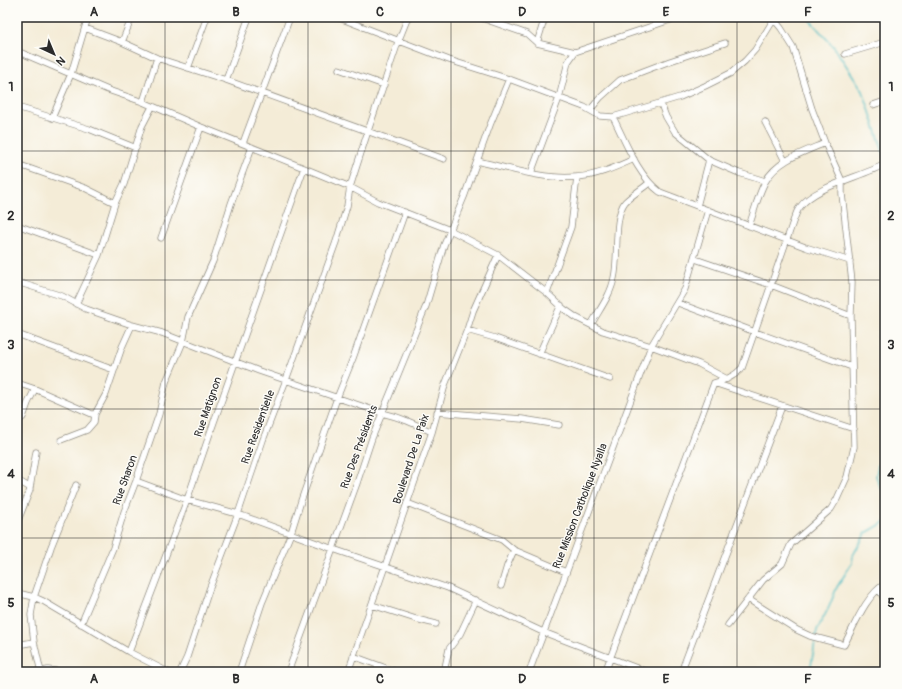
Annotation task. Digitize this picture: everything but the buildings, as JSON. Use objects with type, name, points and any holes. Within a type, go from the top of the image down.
[{"type":"street","points":[[52,118],[71,74],[88,17]]},
{"type":"street","points":[[122,42],[132,17]]},
{"type":"street","points":[[188,68],[207,17]]},
{"type":"street","points":[[226,80],[249,17]]},
{"type":"street","points":[[243,143],[290,17]]},
{"type":"street","points":[[337,17],[377,32],[398,42],[509,79],[590,110],[600,116],[613,117],[661,104],[705,86],[731,72],[745,61],[755,50],[773,18],[782,28],[793,47],[825,143],[842,181],[842,194],[852,282],[851,316],[854,447],[847,477],[838,499],[827,514],[791,544],[782,564],[763,580],[728,625]]},
{"type":"street","name":"Rue Residentielle","points":[[180,672],[187,657],[209,590],[336,242],[347,206],[350,188],[368,131],[408,17]]},
{"type":"street","points":[[479,17],[491,19],[527,34],[537,43],[575,52],[662,20],[678,17]]},
{"type":"street","points":[[537,43],[544,17]]},
{"type":"street","points":[[85,28],[122,42],[157,58],[226,80],[444,159]]},
{"type":"street","points":[[845,54],[885,42]]},
{"type":"street","points":[[590,110],[600,98],[620,80],[725,43]]},
{"type":"street","points":[[17,51],[304,168],[378,202],[450,230],[498,255],[577,318],[603,331],[650,346],[698,364],[727,379]]},
{"type":"street","points":[[532,173],[559,98],[568,62],[575,52]]},
{"type":"street","points":[[143,102],[157,58]]},
{"type":"street","points":[[339,69],[384,85]]},
{"type":"street","name":"Rue Des Présidents","points":[[288,672],[382,413],[426,306],[444,245],[509,79]]},
{"type":"street","points":[[873,105],[885,101]]},
{"type":"street","points":[[661,104],[666,118],[675,132],[709,160],[739,173],[766,181]]},
{"type":"street","points":[[76,304],[99,255],[115,203],[124,184],[136,148],[142,126],[152,107]]},
{"type":"street","points":[[17,108],[89,129],[136,148]]},
{"type":"street","points":[[613,117],[634,159],[649,183],[660,192],[805,247],[850,261]]},
{"type":"street","points":[[765,122],[785,161]]},
{"type":"street","points":[[161,238],[201,127]]},
{"type":"street","points":[[749,226],[766,181],[774,170],[785,161],[825,143]]},
{"type":"street","name":"Rue Sharon","points":[[81,624],[113,548],[124,512],[159,414],[166,382],[183,342],[188,317],[213,261],[231,204],[252,147]]},
{"type":"street","points":[[477,161],[548,177],[577,177],[605,171],[634,159]]},
{"type":"street","points":[[697,206],[709,160]]},
{"type":"street","points":[[17,164],[84,188],[115,203]]},
{"type":"street","points":[[714,383],[737,374],[742,368],[800,207],[820,192],[842,181],[857,177],[885,164]]},
{"type":"street","name":"Rue Matignon","points":[[129,652],[187,500],[235,360],[304,168]]},
{"type":"street","points":[[547,293],[570,227],[577,177]]},
{"type":"street","points":[[591,325],[608,295],[615,278],[620,213],[626,201],[649,183]]},
{"type":"street","name":"Rue Mission Catholique Nyalla","points":[[528,672],[650,346],[678,303],[685,289],[695,259],[708,210]]},
{"type":"street","points":[[239,672],[262,603],[291,533],[337,398],[354,358],[405,212]]},
{"type":"street","points":[[17,225],[99,255]]},
{"type":"street","name":"Boulevard De La Paix","points":[[348,672],[432,432],[445,385],[473,311],[498,255]]},
{"type":"street","points":[[695,259],[771,285],[851,316]]},
{"type":"street","points":[[17,282],[62,296],[76,304],[132,325],[162,333],[337,398],[382,413],[398,416],[432,432]]},
{"type":"street","points":[[678,303],[852,367]]},
{"type":"street","points":[[539,354],[560,305]]},
{"type":"street","points":[[61,440],[87,430],[94,422],[95,414],[106,394],[122,347],[132,325]]},
{"type":"street","points":[[467,330],[495,338],[610,379]]},
{"type":"street","points":[[17,334],[114,370]]},
{"type":"street","points":[[17,383],[35,388],[95,414]]},
{"type":"street","points":[[714,383],[854,429]]},
{"type":"street","points":[[605,672],[714,383]]},
{"type":"street","points":[[17,418],[23,417],[35,388]]},
{"type":"street","points":[[681,672],[782,406]]},
{"type":"street","points":[[437,412],[478,414],[559,425]]},
{"type":"street","points":[[17,523],[30,488],[36,452]]},
{"type":"street","points":[[17,480],[30,488]]},
{"type":"street","points":[[136,481],[187,500],[238,514],[333,549],[455,591],[544,632],[646,672]]},
{"type":"street","points":[[63,672],[48,670],[39,672],[31,615],[34,597],[51,547],[76,485]]},
{"type":"street","points":[[407,503],[502,540],[514,550],[566,572]]},
{"type":"street","points":[[501,586],[514,550]]},
{"type":"street","points":[[748,599],[797,630],[810,636],[844,645],[864,607],[885,584]]},
{"type":"street","points":[[879,589],[885,601]]},
{"type":"street","points":[[17,593],[34,597],[129,652],[168,672]]},
{"type":"street","points":[[444,672],[449,649],[460,634],[476,600]]},
{"type":"street","points":[[372,605],[436,624]]},
{"type":"street","points":[[17,645],[34,642]]},
{"type":"street","points":[[353,656],[394,671]]},
{"type":"street","points":[[883,672],[885,665]]},
{"type":"waterway","points":[[807,17],[834,47],[863,91],[885,157]]},
{"type":"waterway","points":[[885,433],[876,476],[885,493]]},
{"type":"waterway","points":[[810,672],[817,630],[837,587],[852,563],[853,555],[866,533],[885,522]]},
{"type":"waterway","points":[[811,667],[815,672]]}]
